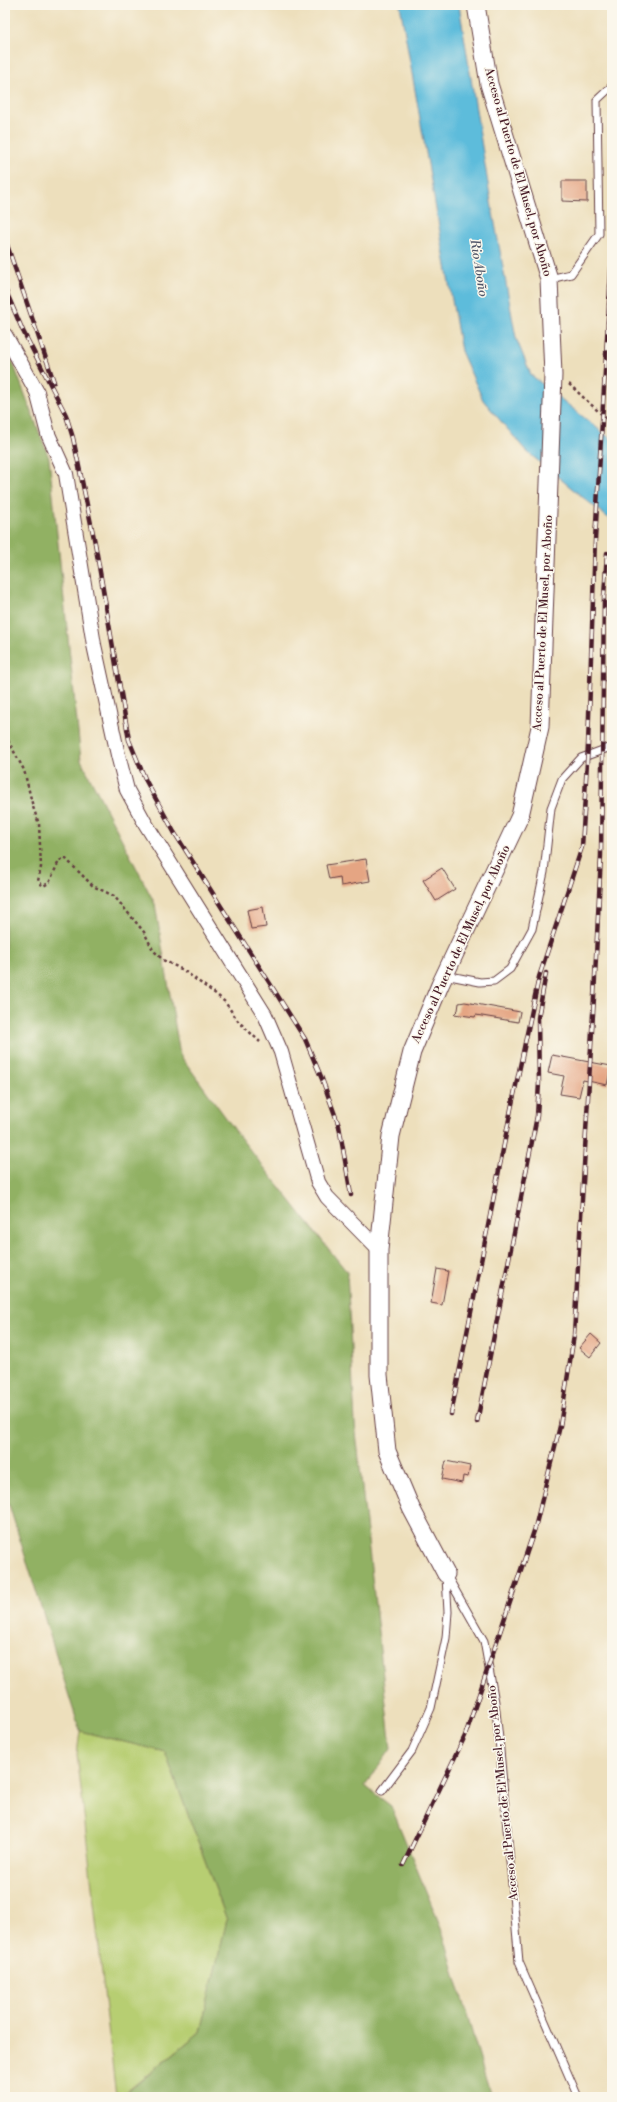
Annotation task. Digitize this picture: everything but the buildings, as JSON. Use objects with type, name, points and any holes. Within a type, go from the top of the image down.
[{"type":"street","name":"Acceso al Puerto de El Musel, por Aboño","points":[[446,1574],[411,1508],[387,1451],[379,1375],[379,1250],[391,1136],[412,1052],[445,975],[520,816],[540,727],[553,372],[549,279],[489,84],[476,5]]},
{"type":"street","points":[[5,335],[37,392],[48,434],[66,474],[94,644],[127,790],[145,823],[265,1015],[281,1052],[318,1182],[327,1197],[379,1250]]},
{"type":"lane","points":[[549,279],[570,274],[599,234],[597,100],[612,86]]},
{"type":"lane","points":[[445,975],[480,982],[494,980],[510,969],[532,929],[544,872],[551,808],[562,779],[581,758],[608,748],[612,748]]},
{"type":"lane","points":[[382,1791],[412,1751],[431,1708],[446,1638],[448,1612],[446,1574]]},
{"type":"lane","name":"Acceso al Puerto de El Musel, por Aboño","points":[[446,1574],[484,1641],[500,1739],[519,1962],[578,2097]]},
{"type":"path","points":[[553,372],[612,424]]},
{"type":"path","points":[[5,735],[24,770],[39,824],[41,866],[38,881],[43,886],[49,884],[60,861],[65,858],[93,886],[114,896],[144,932],[153,950],[163,960],[183,970],[217,995],[225,1002],[238,1021],[264,1046]]},
{"type":"green space","points":[[5,342],[49,458],[81,760],[155,904],[180,1055],[243,1141],[347,1272],[355,1423],[391,1749],[365,1786],[391,1806],[442,1930],[491,2097],[126,2097],[125,2094],[200,2032],[227,1920],[165,1752],[80,1731],[5,1492],[5,1420],[7,1415],[5,1410]]},
{"type":"green space","points":[[80,1731],[165,1752],[227,1920],[200,2032],[120,2097],[116,2097],[77,1754]]},
{"type":"water","name":"Rio Aboño","points":[[400,5],[459,5],[491,202],[516,338],[531,375],[612,440],[612,521],[526,451],[483,400],[461,351]]},
{"type":"railway","points":[[612,69],[612,84]]},
{"type":"railway","points":[[5,239],[54,382]]},
{"type":"railway","points":[[451,1414],[511,1109],[539,977],[582,847],[588,745],[595,540],[612,253]]},
{"type":"railway","points":[[5,289],[23,331],[66,415],[73,438],[95,543],[129,740],[146,781],[174,832],[305,1039],[322,1079],[339,1126],[351,1195]]},
{"type":"railway","points":[[403,1865],[465,1736],[535,1528],[560,1426],[574,1335],[594,997],[601,855],[604,596],[607,553]]},
{"type":"railway","points":[[477,1422],[537,1116],[539,1083],[538,1018],[546,973]]}]
